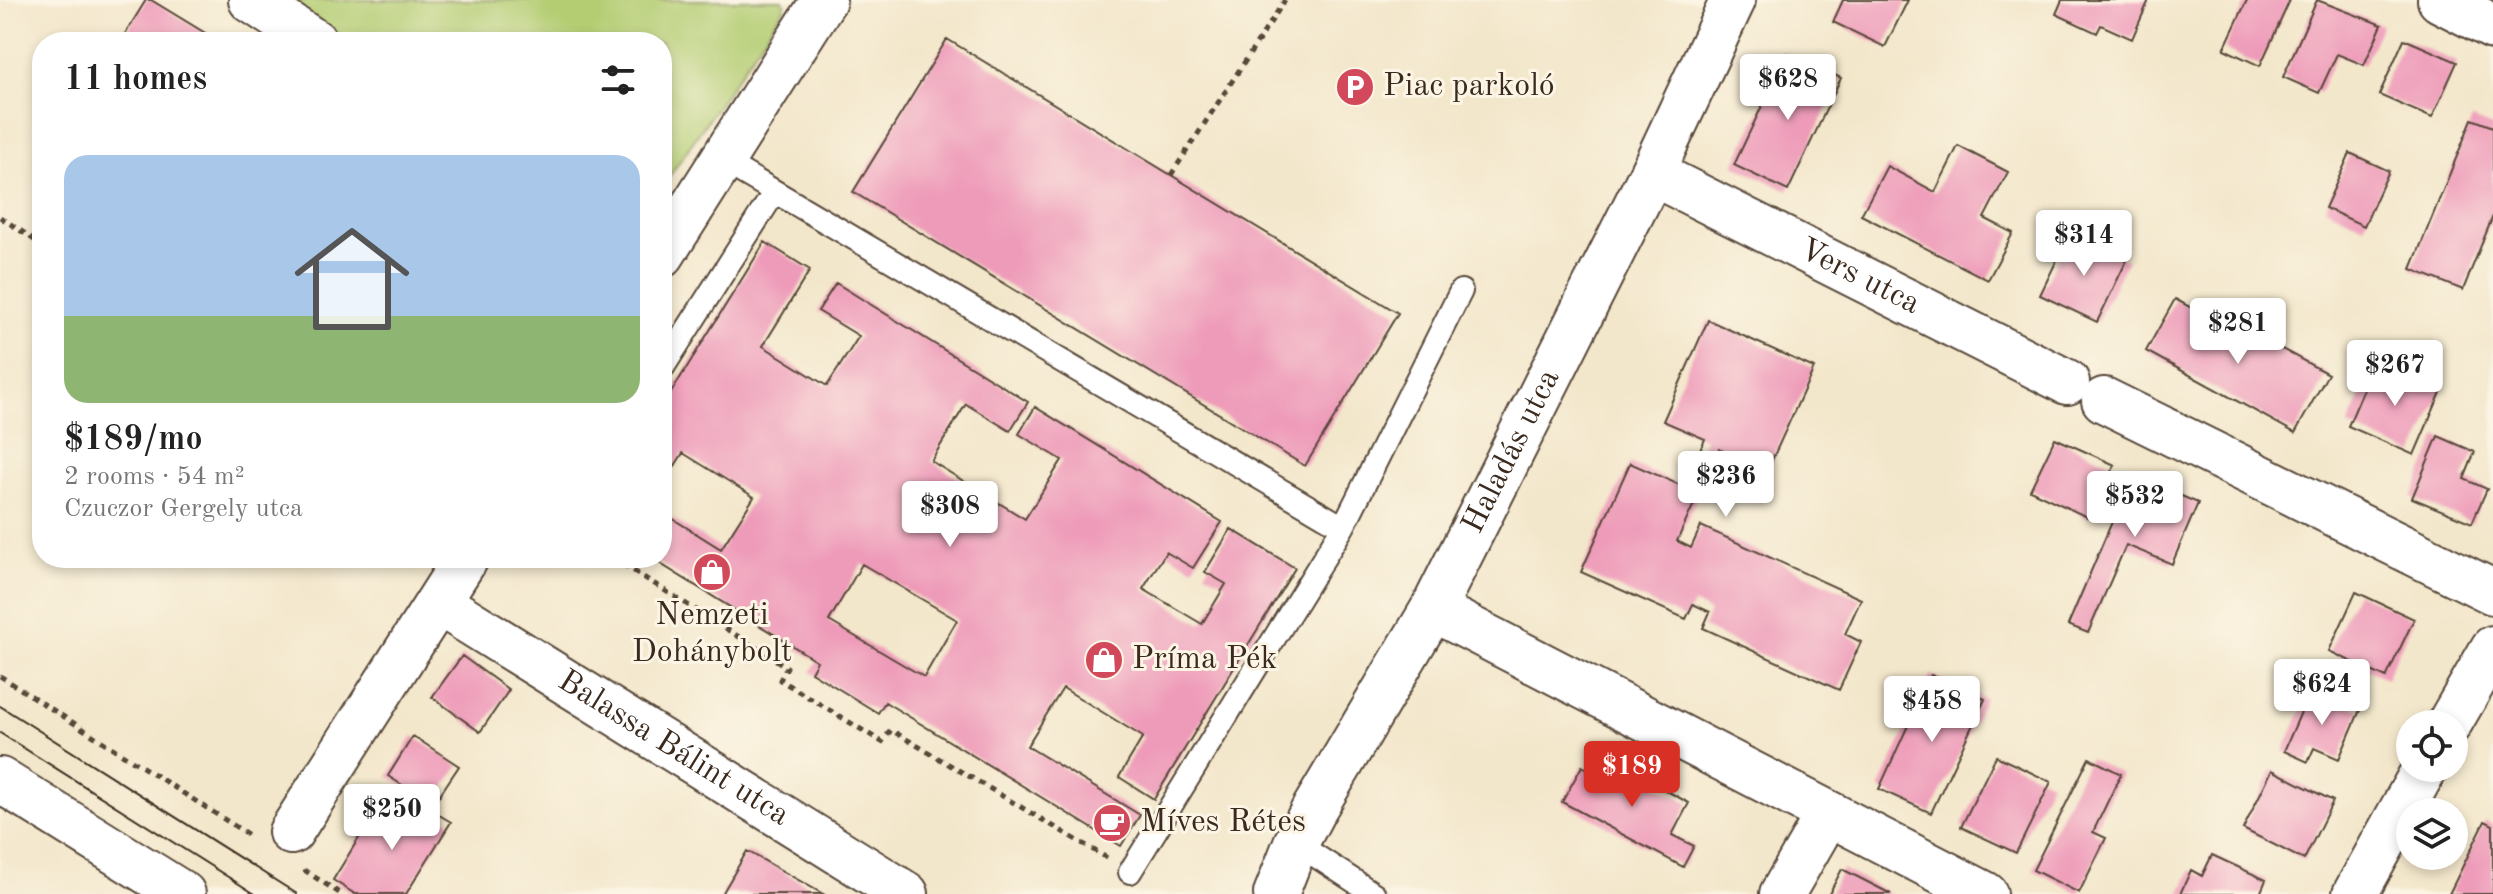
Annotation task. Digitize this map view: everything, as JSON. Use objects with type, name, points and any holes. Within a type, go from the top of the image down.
[{"type":"street","points":[[251,0],[300,32]]},
{"type":"street","points":[[672,240],[824,0]]},
{"type":"street","name":"Haladás utca","points":[[1276,894],[1296,843],[1433,609],[1652,173],[1733,0]]},
{"type":"street","points":[[2440,0],[2493,27]]},
{"type":"street","name":"Vers utca","points":[[1652,173],[2493,592]]},
{"type":"street","points":[[283,847],[460,568]]},
{"type":"street","name":"Balassa Bálint utca","points":[[439,603],[906,894]]},
{"type":"street","points":[[1433,609],[1985,894]]},
{"type":"street","points":[[2457,710],[2493,648]]},
{"type":"street","points":[[0,780],[183,894]]},
{"type":"street","points":[[2355,894],[2417,782]]},
{"type":"street","points":[[1782,894],[1828,814]]},
{"type":"lane","points":[[723,161],[1343,527]]},
{"type":"lane","points":[[672,353],[774,193]]},
{"type":"lane","points":[[1130,872],[1343,527],[1461,291]]},
{"type":"lane","points":[[1296,843],[1374,894]]},
{"type":"path","points":[[1171,175],[1285,0]]},
{"type":"path","points":[[0,217],[32,238]]},
{"type":"path","points":[[629,568],[787,667],[780,680],[882,742],[891,730],[1130,872]]},
{"type":"path","points":[[0,676],[283,847],[341,894]]},
{"type":"green space","points":[[287,0],[783,0],[785,7],[672,172],[672,32],[336,32]]},
{"type":"building","points":[[146,0],[151,0],[204,32],[126,32]]},
{"type":"building","points":[[1843,0],[1908,0],[1885,47],[1833,22]]},
{"type":"building","points":[[2062,0],[2149,0],[2132,39],[2101,25],[2097,33],[2056,14]]},
{"type":"building","points":[[2247,0],[2290,0],[2260,66],[2224,49]]},
{"type":"building","points":[[2317,0],[2382,25],[2364,65],[2337,54],[2319,93],[2283,77]]},
{"type":"building","points":[[947,39],[1398,313],[1305,466],[853,192]]},
{"type":"building","points":[[2404,39],[2457,62],[2432,118],[2379,95]]},
{"type":"building","points":[[1787,53],[1841,78],[1788,191],[1734,165]]},
{"type":"building","points":[[2472,119],[2493,127],[2493,216],[2463,290],[2411,269]]},
{"type":"building","points":[[1958,146],[2008,172],[1984,218],[2013,233],[1988,280],[1861,215],[1887,166],[1935,192]]},
{"type":"building","points":[[2350,153],[2389,171],[2364,226],[2325,208]]},
{"type":"building","points":[[2070,233],[2127,260],[2097,322],[2040,295]]},
{"type":"building","points":[[765,242],[810,270],[763,346],[827,386],[859,336],[818,311],[836,283],[1028,402],[1010,431],[966,404],[931,461],[1025,519],[1062,460],[1019,434],[1035,407],[1222,522],[1193,568],[1166,552],[1143,589],[1202,624],[1226,584],[1205,572],[1231,529],[1295,568],[1154,799],[1119,777],[1143,737],[1063,688],[1027,746],[1140,815],[1121,846],[885,702],[878,713],[811,672],[817,661],[667,568],[672,568],[672,518],[721,549],[754,497],[683,453],[672,470],[672,391]],"holes":[[[862,564],[957,620],[924,677],[829,621]]]},
{"type":"building","points":[[2175,299],[2265,348],[2269,342],[2328,374],[2295,433],[2146,351]]},
{"type":"building","points":[[1708,320],[1814,368],[1767,471],[1719,449],[1677,541],[1691,548],[1701,526],[1861,599],[1845,634],[1861,642],[1839,690],[1703,628],[1710,612],[1693,604],[1686,619],[1581,572],[1630,463],[1684,487],[1705,439],[1663,421]]},
{"type":"building","points":[[2376,361],[2442,390],[2414,455],[2348,426]]},
{"type":"building","points":[[2438,436],[2475,452],[2464,479],[2487,489],[2472,523],[2412,498]]},
{"type":"building","points":[[2055,438],[2115,465],[2089,518],[2030,490]]},
{"type":"building","points":[[2132,475],[2198,503],[2172,564],[2126,545],[2088,633],[2068,625]]},
{"type":"building","points":[[2356,592],[2414,619],[2386,678],[2329,651]]},
{"type":"building","points":[[462,656],[509,690],[480,732],[432,697]]},
{"type":"building","points":[[1931,675],[1985,699],[1931,813],[1879,789]]},
{"type":"building","points":[[2311,689],[2360,710],[2339,759],[2314,748],[2308,762],[2284,751]]},
{"type":"building","points":[[413,736],[459,766],[433,805],[388,776]]},
{"type":"building","points":[[1996,756],[2051,782],[2016,853],[1961,827]]},
{"type":"building","points":[[2089,758],[2121,774],[2093,832],[2106,838],[2079,893],[2033,870]]},
{"type":"building","points":[[1608,759],[1689,803],[1672,835],[1694,846],[1683,867],[1562,802],[1582,766],[1599,775]]},
{"type":"building","points":[[2272,770],[2333,801],[2304,860],[2243,829]]},
{"type":"building","points":[[414,800],[451,822],[406,894],[355,894],[333,880],[378,807],[401,821]]},
{"type":"building","points":[[2485,821],[2493,825],[2493,894],[2449,894],[2461,870],[2468,870],[2468,855]]},
{"type":"building","points":[[747,851],[823,894],[722,894]]},
{"type":"building","points":[[2212,855],[2266,880],[2260,894],[2180,894],[2191,870],[2202,876]]},
{"type":"building","points":[[1842,869],[1891,894],[1829,894]]},
{"type":"tram line","points":[[0,706],[297,894]]},
{"type":"tram line","points":[[0,733],[255,894]]},
{"type":"place","name":"Piac parkoló","points":[[1355,87]]},
{"type":"place","name":"Nemzeti Dohánybolt","points":[[712,572]]},
{"type":"place","name":"Príma Pék","points":[[1104,660]]},
{"type":"place","name":"Míves Rétes","points":[[1112,823]]}]
